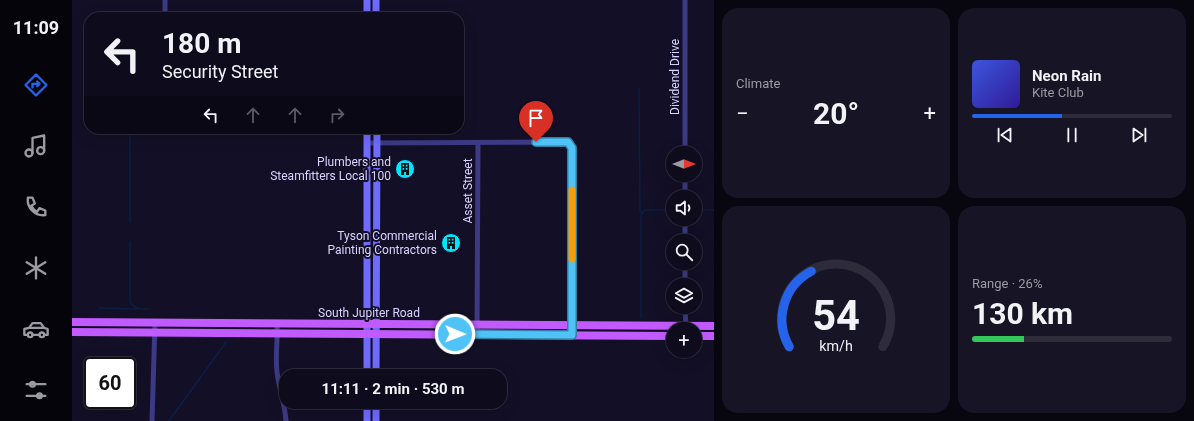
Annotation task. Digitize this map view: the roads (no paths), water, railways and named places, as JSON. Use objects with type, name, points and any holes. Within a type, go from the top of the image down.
[{"type":"main road","points":[[366,12],[367,0]]},
{"type":"main road","points":[[376,0],[376,12]]},
{"type":"main road","points":[[367,134],[367,369]]},
{"type":"main road","points":[[376,369],[377,134]]},
{"type":"main road","points":[[367,211],[377,211]]},
{"type":"main road","name":"South Jupiter Road","points":[[72,322],[155,322],[277,325],[572,325],[666,327]]},
{"type":"main road","points":[[87,322],[87,332]]},
{"type":"main road","points":[[629,326],[630,336]]},
{"type":"main road","name":"South Jupiter Road","points":[[702,327],[714,326]]},
{"type":"main road","name":"South Jupiter Road","points":[[72,332],[666,336]]},
{"type":"main road","points":[[702,336],[714,336]]},
{"type":"main road","points":[[367,409],[367,421]]},
{"type":"main road","points":[[376,409],[376,421]]},
{"type":"street","points":[[165,0],[165,12]]},
{"type":"street","name":"Dividend Drive","points":[[685,0],[685,146]]},
{"type":"street","points":[[367,143],[568,142],[572,148],[573,156],[572,335]]},
{"type":"street","name":"Asset Street","points":[[477,335],[478,143]]},
{"type":"street","points":[[152,421],[155,322]]},
{"type":"street","points":[[277,325],[277,369],[279,385],[285,406],[286,421]]},
{"type":"waterway","points":[[639,88],[640,211],[642,213]]},
{"type":"waterway","points":[[130,134],[130,222]]},
{"type":"waterway","points":[[641,318],[641,216],[644,210],[666,210]]},
{"type":"waterway","points":[[702,210],[714,210]]},
{"type":"waterway","points":[[130,242],[130,302],[141,309],[148,309]]},
{"type":"waterway","points":[[99,308],[137,309]]},
{"type":"waterway","points":[[169,421],[226,342]]},
{"type":"place","name":"Plumbers and Steamfitters Local 100","points":[[405,169]]},
{"type":"place","name":"Tyson Commercial Painting Contractors","points":[[451,243]]}]
